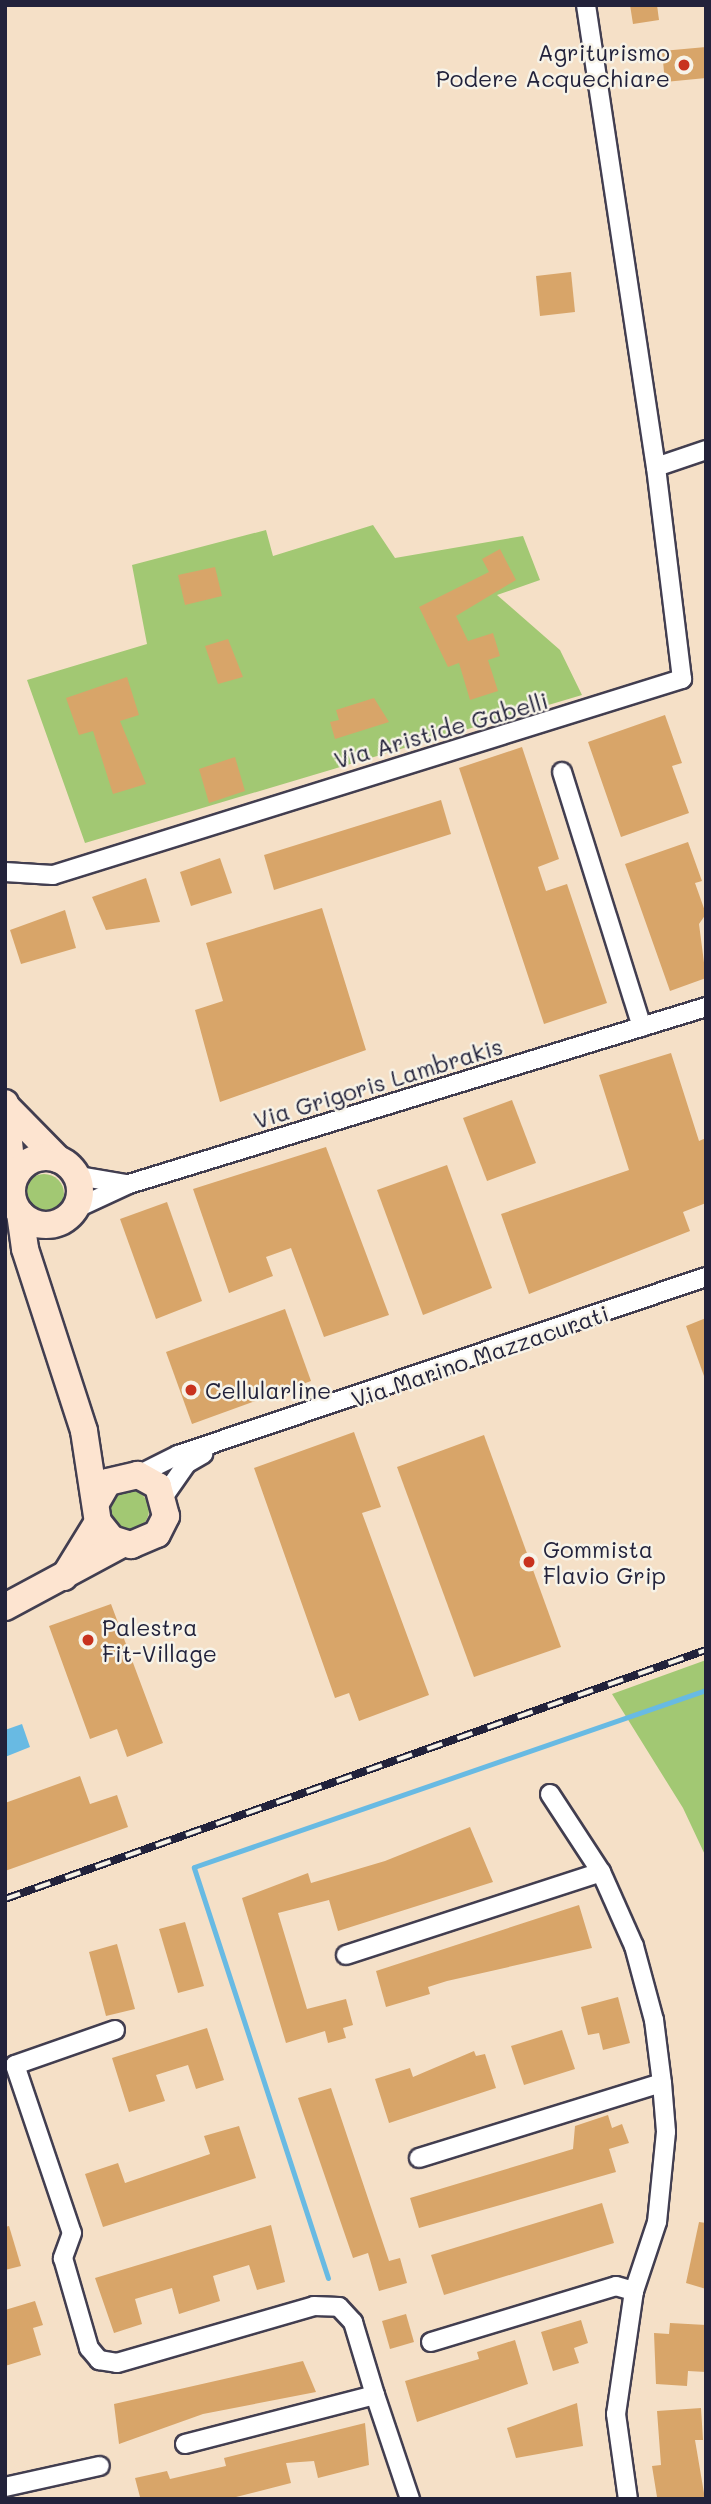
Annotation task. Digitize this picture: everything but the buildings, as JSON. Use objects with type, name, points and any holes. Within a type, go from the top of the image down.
[{"type":"street","name":"Via Aristide Gabelli","points":[[5,872],[53,875],[682,679],[685,663],[586,5]]},
{"type":"street","points":[[656,467],[706,450]]},
{"type":"street","points":[[562,772],[642,1027]]},
{"type":"street","name":"Via Grigoris Lambrakis","points":[[77,1208],[129,1184],[706,1007]]},
{"type":"street","points":[[6,1105],[78,1176],[77,1208],[51,1226],[41,1284]]},
{"type":"street","points":[[6,1105],[13,1181],[25,1249],[41,1284],[84,1431],[97,1512],[122,1544]]},
{"type":"street","points":[[13,1181],[36,1158],[58,1158]]},
{"type":"street","name":"Via Grigoris Lambrakis","points":[[78,1176],[129,1184]]},
{"type":"street","points":[[20,1213],[51,1226]]},
{"type":"street","name":"Via Marino Mazzacurati","points":[[61,1582],[97,1512],[108,1482],[178,1455],[215,1447],[706,1277]]},
{"type":"street","points":[[84,1431],[133,1474],[164,1496]]},
{"type":"street","name":"Via Marino Mazzacurati","points":[[5,1607],[61,1582],[122,1544],[157,1534],[166,1516],[164,1496],[186,1464],[215,1447]]},
{"type":"street","points":[[550,1794],[601,1872],[634,1946],[654,2020],[662,2082],[666,2132],[657,2221],[634,2291],[616,2414],[628,2499]]},
{"type":"street","points":[[346,1955],[601,1872]]},
{"type":"street","points":[[116,2030],[15,2065],[72,2233],[63,2258],[89,2348],[99,2360],[117,2363],[314,2306],[339,2307],[353,2322],[410,2499]]},
{"type":"street","points":[[419,2158],[662,2082]]},
{"type":"street","points":[[431,2342],[616,2286],[634,2291]]},
{"type":"street","points":[[185,2444],[376,2395]]},
{"type":"street","points":[[5,2487],[100,2466]]},
{"type":"green space","points":[[373,525],[395,558],[523,536],[540,580],[497,595],[560,650],[582,695],[85,843],[27,680],[147,644],[132,565],[266,530],[273,556]]},
{"type":"green space","points":[[44,1174],[58,1180],[64,1194],[58,1208],[44,1214],[30,1208],[24,1194],[30,1180]]},
{"type":"green space","points":[[129,1490],[143,1496],[149,1510],[143,1524],[129,1530],[115,1524],[109,1510],[115,1496]]},
{"type":"green space","points":[[706,1660],[706,1857],[683,1808],[612,1694]]},
{"type":"water","points":[[22,1724],[30,1747],[5,1757],[5,1730]]},
{"type":"waterway","points":[[328,2278],[194,1867],[706,1690]]},
{"type":"railway","points":[[5,1899],[706,1650]]},
{"type":"place","name":"Agriturismo Podere Acquechiare","points":[[684,65]]},
{"type":"place","name":"Cellularline","points":[[191,1390]]},
{"type":"place","name":"Gommista Flavio Grip","points":[[529,1562]]},
{"type":"place","name":"Palestra Fit-Village","points":[[88,1640]]}]
